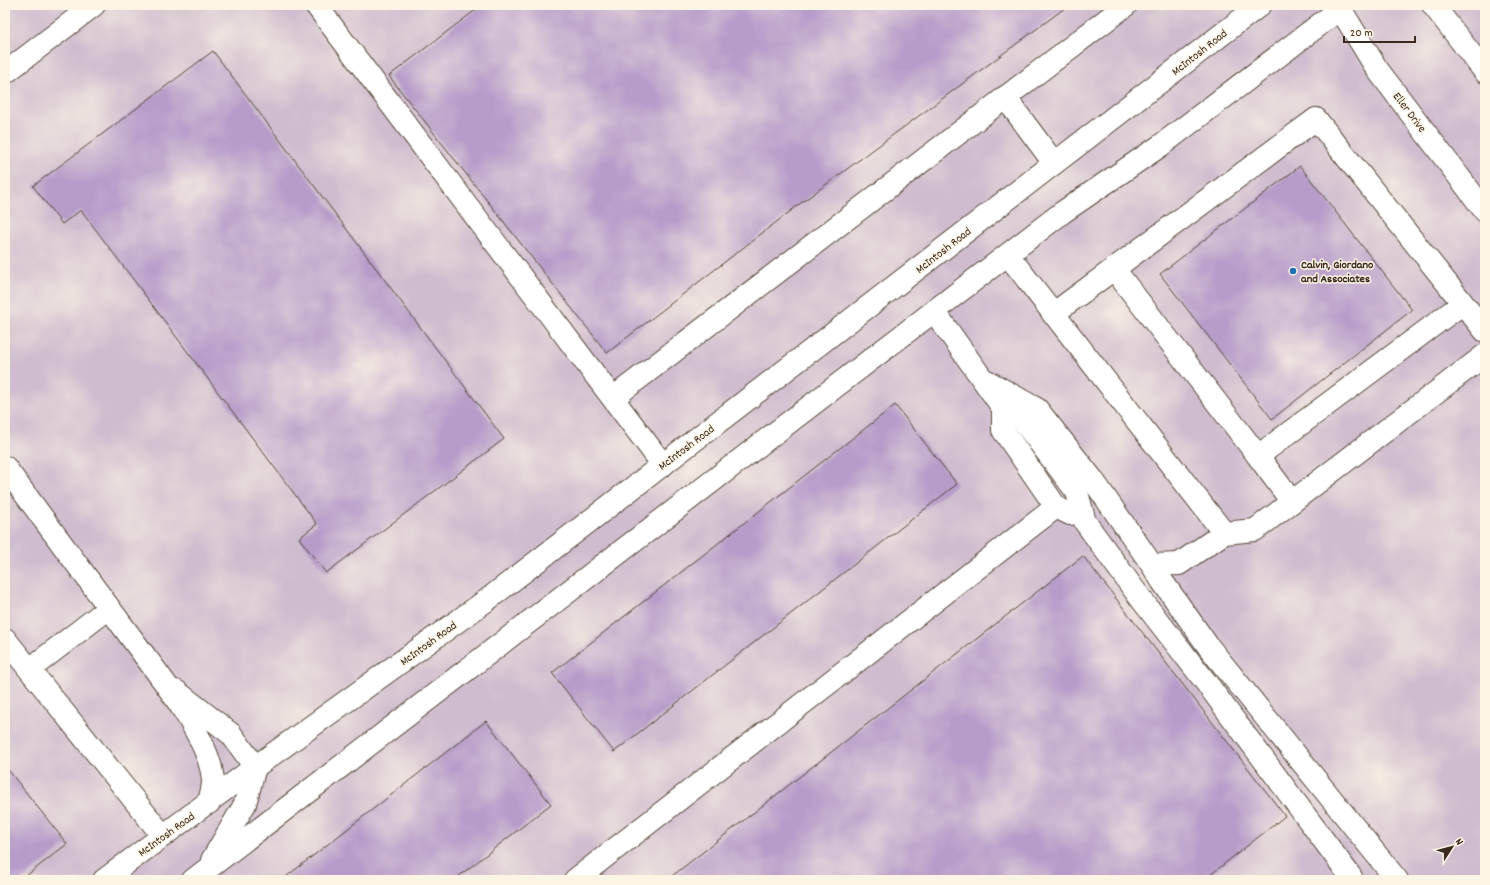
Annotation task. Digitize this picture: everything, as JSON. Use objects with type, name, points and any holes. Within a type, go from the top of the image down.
[{"type":"street","points":[[5,73],[94,5]]},
{"type":"street","points":[[613,398],[1126,5]]},
{"type":"street","name":"McIntosh Road","points":[[104,880],[209,803],[255,767],[480,605],[664,465],[1260,5]]},
{"type":"street","points":[[1434,5],[1485,72]]},
{"type":"street","points":[[199,875],[385,734],[683,503],[1063,212],[1160,146],[1341,6]]},
{"type":"street","name":"Eller Drive","points":[[1341,6],[1377,68],[1485,211]]},
{"type":"street","points":[[322,7],[664,465]]},
{"type":"street","points":[[1005,97],[1054,163]]},
{"type":"street","points":[[1053,314],[1316,119],[1485,331]]},
{"type":"street","points":[[1008,255],[1224,533]]},
{"type":"street","points":[[1114,269],[1292,502]]},
{"type":"street","points":[[1258,456],[1462,304]]},
{"type":"street","points":[[934,311],[1003,408],[1021,418],[1077,492],[1085,522],[1138,595],[1208,685],[1351,877],[1347,880]]},
{"type":"street","points":[[1152,565],[1179,564],[1224,533],[1255,530],[1485,355]]},
{"type":"street","points":[[982,378],[1037,409],[1093,480],[1208,646],[1397,880]]},
{"type":"street","points":[[1003,408],[1003,430],[1056,507],[1085,522]]},
{"type":"street","points":[[6,471],[167,684],[200,738],[210,761],[213,782],[209,803]]},
{"type":"street","points":[[575,880],[1056,507]]},
{"type":"street","points":[[30,669],[109,608]]},
{"type":"street","points":[[5,639],[164,836]]},
{"type":"street","points":[[167,684],[231,734],[255,767],[245,804],[199,875]]},
{"type":"shaded area","points":[[5,5],[1485,5],[1485,880],[5,880]]},
{"type":"building","points":[[482,5],[1069,5],[801,203],[607,353],[389,76]]},
{"type":"building","points":[[213,51],[504,439],[326,573],[299,538],[317,524],[81,210],[62,224],[33,186]]},
{"type":"building","points":[[1300,166],[1412,310],[1272,419],[1160,274]]},
{"type":"building","points":[[895,405],[957,484],[614,752],[552,673]]},
{"type":"building","points":[[1083,556],[1285,816],[1204,880],[667,880]]},
{"type":"building","points":[[486,721],[551,804],[454,880],[282,880]]},
{"type":"building","points":[[5,766],[67,844],[21,880],[5,880]]},
{"type":"place","name":"Calvin, Giordano and Associates","points":[[1293,271]]}]
